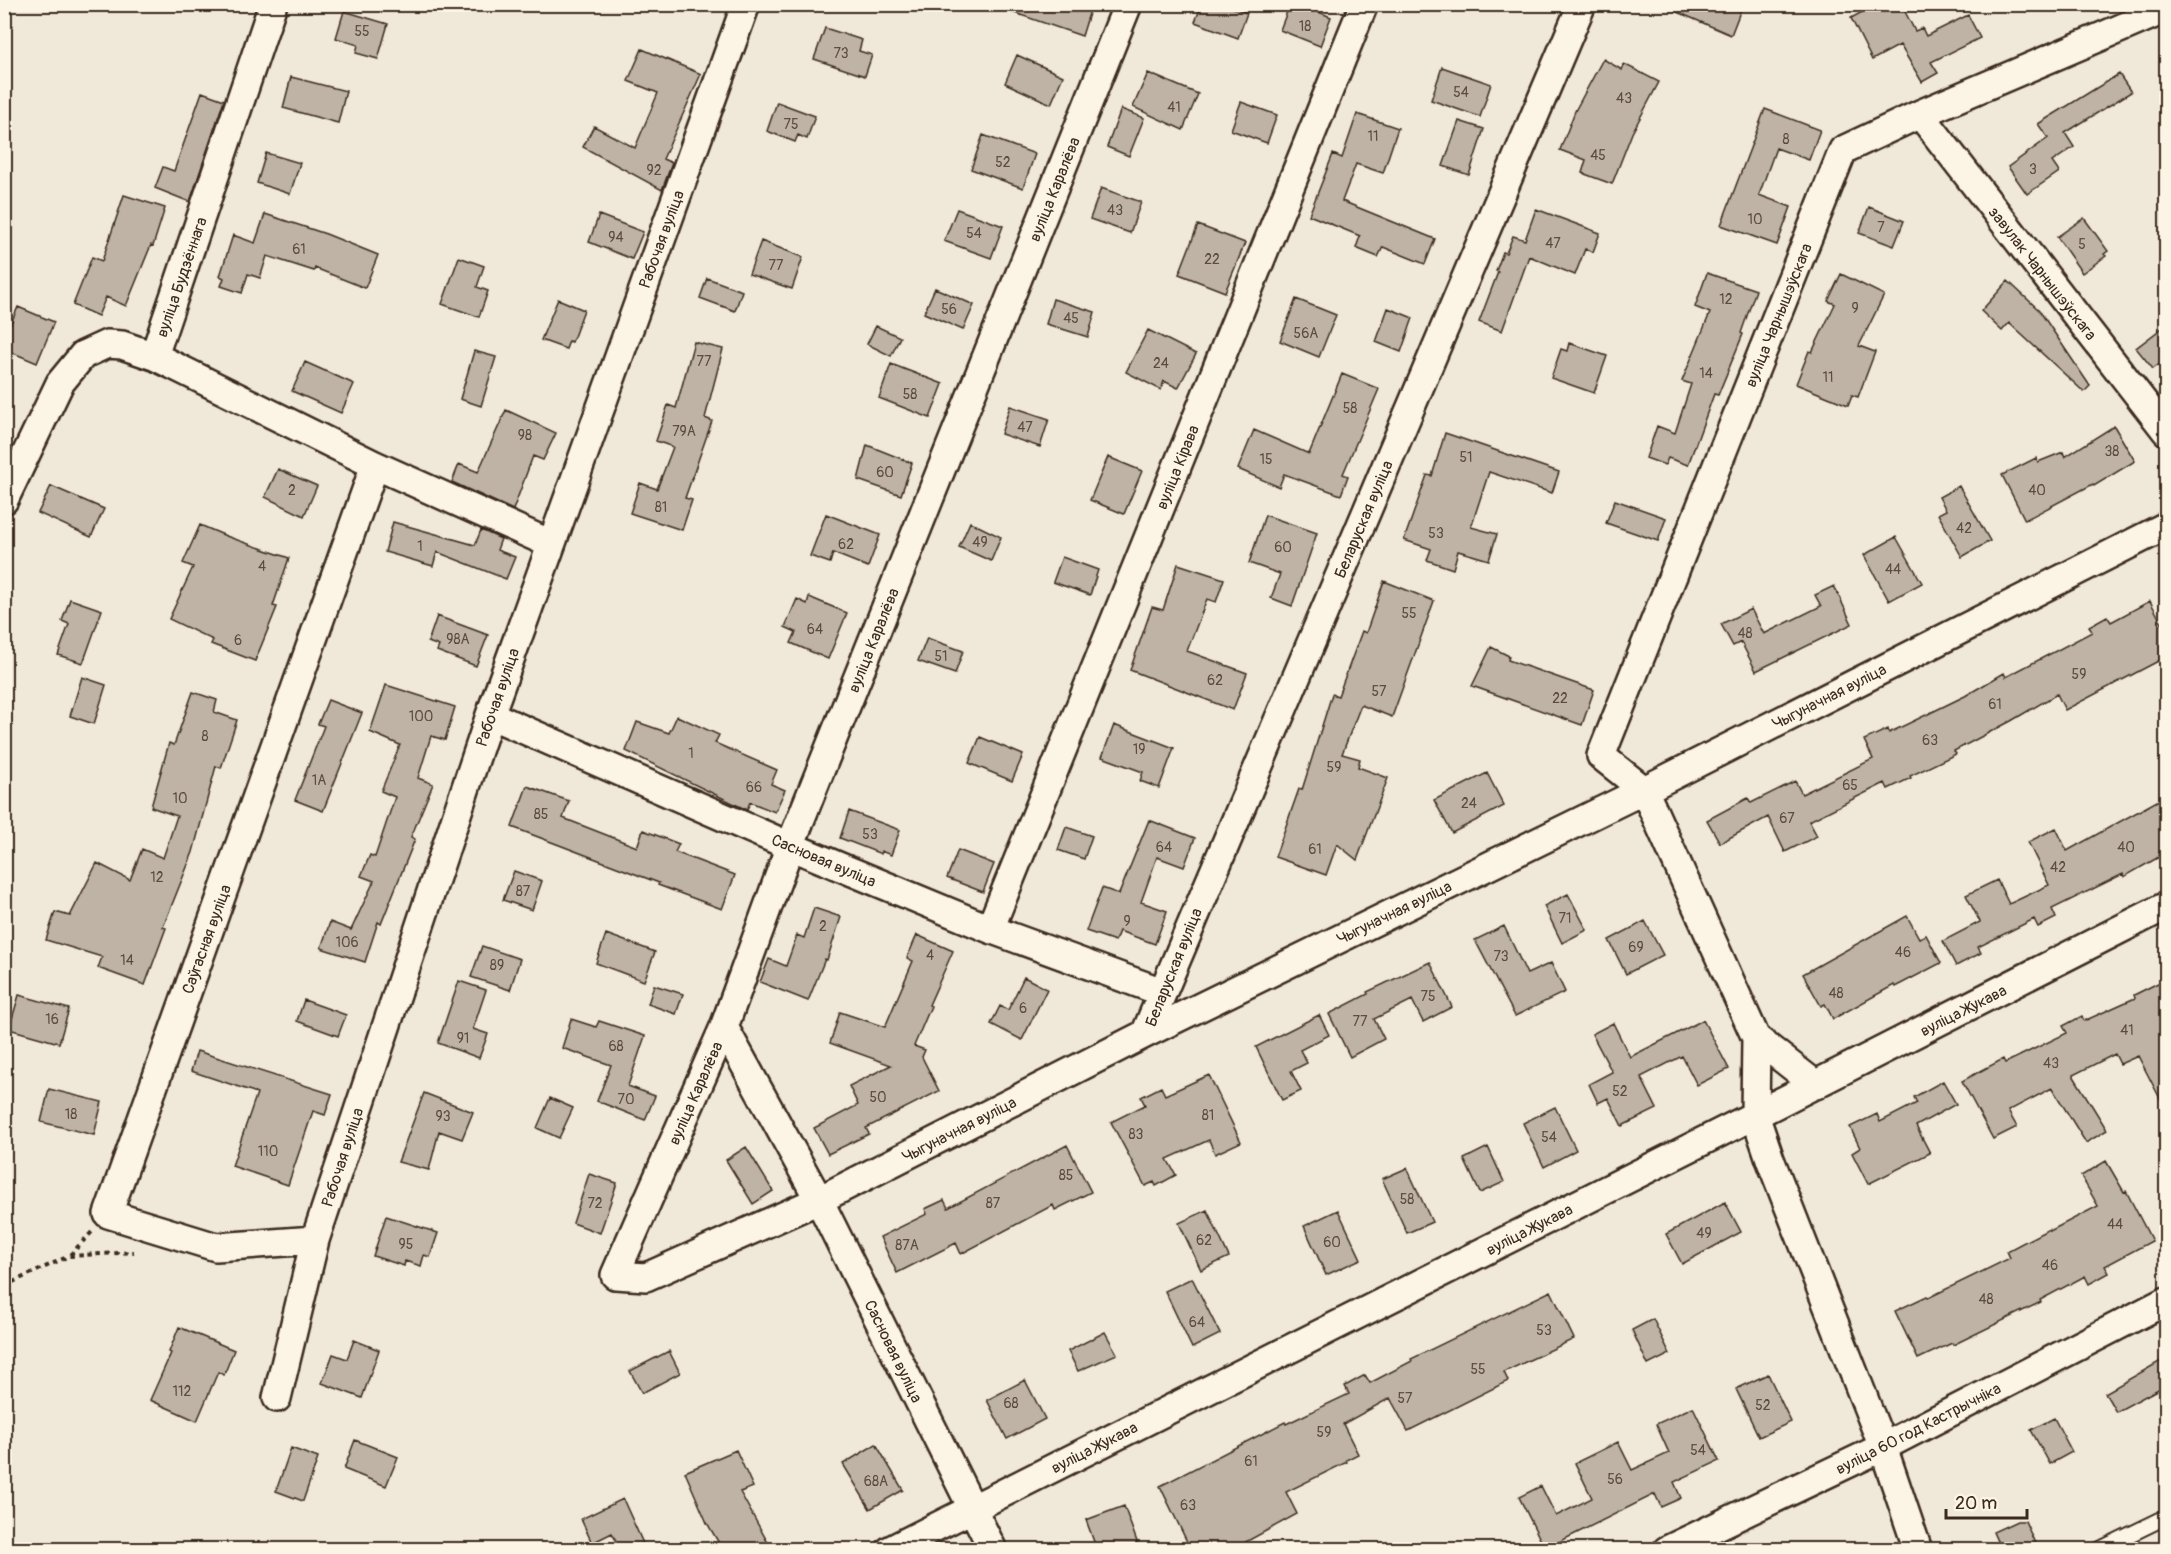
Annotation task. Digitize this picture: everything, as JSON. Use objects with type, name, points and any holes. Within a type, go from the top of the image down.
[{"type":"street","name":"вуліца Будзённага","points":[[4,500],[60,383],[83,355],[107,344],[122,345],[154,356],[273,4]]},
{"type":"street","name":"Рабочая вуліца","points":[[278,1398],[315,1240],[490,715],[746,4]]},
{"type":"street","name":"вуліца Каралёва","points":[[615,1275],[724,1027],[790,846],[1128,4]]},
{"type":"street","name":"вуліца Кірава","points":[[990,929],[1364,4]]},
{"type":"street","name":"Беларуская вуліца","points":[[1146,1034],[1582,4]]},
{"type":"street","name":"вуліца Чарнышэўскага","points":[[1644,790],[1601,756],[1844,150],[1920,114],[2166,9]]},
{"type":"street","name":"завулак Чарнышэўскага","points":[[1920,114],[2166,431]]},
{"type":"street","points":[[154,356],[375,465],[551,544]]},
{"type":"street","name":"Саўгасная вуліца","points":[[108,1214],[375,465]]},
{"type":"street","name":"Чыгуначная вуліца","points":[[615,1275],[646,1277],[819,1200],[1146,1034],[1644,790],[2166,526]]},
{"type":"street","name":"Сасновая вуліца","points":[[490,715],[790,846],[990,929],[1162,992]]},
{"type":"street","points":[[1644,790],[1756,1038],[1755,1115],[1774,1170],[1883,1447],[1918,1550]]},
{"type":"street","name":"вуліца Жукава","points":[[890,1550],[1816,1085],[2166,906]]},
{"type":"street","name":"Сасновая вуліца","points":[[724,1027],[819,1200],[993,1550]]},
{"type":"street","points":[[1756,1038],[1816,1085]]},
{"type":"street","points":[[108,1214],[216,1247],[315,1240]]},
{"type":"street","name":"вуліца 60 год Кастрычніка","points":[[1667,1550],[1883,1447],[2166,1301]]},
{"type":"lane","points":[[2098,1550],[2166,1517]]},
{"type":"path","points":[[69,1256],[108,1214]]},
{"type":"path","points":[[4,1286],[69,1256],[137,1252]]},
{"type":"building","points":[[1000,4],[1092,4],[1082,36],[1000,8]]},
{"type":"building","points":[[1202,4],[1224,4],[1247,13],[1238,38],[1195,22]]},
{"type":"building","points":[[1290,4],[1299,4],[1331,17],[1320,46],[1280,30]]},
{"type":"building","points":[[1659,4],[1743,4],[1731,35]]},
{"type":"building","points":[[1877,4],[1901,4],[1915,31],[1922,28],[1926,36],[1968,15],[1980,38],[1931,62],[1938,73],[1922,82],[1900,45],[1872,60],[1851,18]]},
{"type":"building","points":[[344,11],[388,24],[378,59],[356,53],[358,45],[336,38]]},
{"type":"building","points":[[825,28],[862,40],[859,51],[872,55],[865,76],[814,59]]},
{"type":"building","points":[[642,49],[701,74],[663,159],[672,163],[662,190],[583,147],[594,126],[635,148],[658,93],[628,81]]},
{"type":"building","points":[[1017,55],[1063,76],[1051,104],[1005,83]]},
{"type":"building","points":[[1603,59],[1622,70],[1624,64],[1659,82],[1632,133],[1612,184],[1582,173],[1586,160],[1560,150],[1575,111]]},
{"type":"building","points":[[1442,67],[1491,84],[1480,117],[1431,100]]},
{"type":"building","points":[[1148,73],[1198,94],[1183,130],[1133,107]]},
{"type":"building","points":[[2119,74],[2131,92],[2065,133],[2074,147],[2052,162],[2059,172],[2027,194],[2008,167],[2048,138],[2038,124]]},
{"type":"building","points":[[291,77],[346,91],[338,123],[283,108]]},
{"type":"building","points":[[202,92],[224,100],[190,202],[155,188],[163,167],[174,171]]},
{"type":"building","points":[[777,102],[815,116],[807,139],[798,135],[795,142],[767,131]]},
{"type":"building","points":[[1241,102],[1277,115],[1267,143],[1231,130]]},
{"type":"building","points":[[1121,109],[1144,118],[1129,156],[1107,147]]},
{"type":"building","points":[[1765,109],[1820,130],[1809,160],[1776,148],[1759,195],[1791,207],[1777,245],[1721,225]]},
{"type":"building","points":[[1357,114],[1398,128],[1383,173],[1356,164],[1342,201],[1435,239],[1425,264],[1383,247],[1378,257],[1356,248],[1360,236],[1309,215],[1333,154],[1342,158]]},
{"type":"building","points":[[1459,121],[1484,129],[1469,175],[1443,166]]},
{"type":"building","points":[[983,135],[1035,154],[1023,188],[971,169]]},
{"type":"building","points":[[266,153],[300,163],[290,194],[257,183]]},
{"type":"building","points":[[1101,188],[1141,202],[1130,233],[1090,219]]},
{"type":"building","points":[[124,195],[165,208],[153,246],[151,245],[126,306],[106,297],[98,316],[73,305],[92,257],[102,261]]},
{"type":"building","points":[[1869,207],[1904,221],[1894,246],[1859,233]]},
{"type":"building","points":[[957,209],[1003,226],[991,258],[944,241]]},
{"type":"building","points":[[1536,209],[1600,233],[1593,252],[1585,249],[1575,275],[1529,256],[1502,331],[1479,322],[1503,252],[1506,253],[1513,236],[1525,240]]},
{"type":"building","points":[[265,214],[326,234],[378,255],[365,288],[315,268],[314,271],[267,256],[260,278],[248,274],[242,293],[221,286],[224,278],[220,276],[233,235],[255,243]]},
{"type":"building","points":[[599,215],[643,232],[632,259],[589,242]]},
{"type":"building","points":[[2084,218],[2108,251],[2104,254],[2106,256],[2082,273],[2057,237]]},
{"type":"building","points":[[1198,225],[1245,243],[1225,292],[1179,274]]},
{"type":"building","points":[[761,241],[803,257],[792,289],[749,274]]},
{"type":"building","points":[[459,257],[484,266],[477,287],[488,291],[479,317],[442,304]]},
{"type":"building","points":[[1707,273],[1756,290],[1741,333],[1743,334],[1718,395],[1714,394],[1688,465],[1668,458],[1665,465],[1646,458],[1657,426],[1675,433],[1691,384],[1682,381],[1710,313],[1695,307]]},
{"type":"building","points":[[1841,274],[1884,295],[1859,346],[1875,352],[1858,397],[1852,395],[1848,405],[1796,384],[1809,351],[1812,352],[1835,304],[1828,301]]},
{"type":"building","points":[[707,278],[742,291],[735,311],[700,298]]},
{"type":"building","points":[[2008,281],[2039,310],[2090,386],[2084,392],[2009,323],[2002,331],[1981,311]]},
{"type":"building","points":[[935,288],[974,305],[963,330],[924,313]]},
{"type":"building","points":[[558,299],[584,310],[572,342],[569,341],[566,349],[541,340]]},
{"type":"building","points":[[1053,299],[1095,312],[1088,337],[1046,324]]},
{"type":"building","points":[[1296,299],[1336,315],[1319,357],[1280,341]]},
{"type":"building","points":[[18,307],[54,322],[37,363],[4,349],[4,339]]},
{"type":"building","points":[[1388,308],[1413,318],[1401,352],[1376,342]]},
{"type":"building","points":[[2166,325],[2166,359],[2153,369],[2136,348]]},
{"type":"building","points":[[876,326],[900,337],[891,356],[867,344]]},
{"type":"building","points":[[1148,330],[1196,354],[1178,388],[1164,381],[1161,390],[1126,372]]},
{"type":"building","points":[[694,342],[723,349],[705,418],[712,421],[685,498],[692,500],[682,530],[630,513],[640,483],[657,489],[673,447],[656,441],[668,405],[676,408]]},
{"type":"building","points":[[1569,343],[1607,356],[1594,393],[1551,378],[1561,349],[1567,351]]},
{"type":"building","points":[[474,351],[496,357],[481,406],[460,399]]},
{"type":"building","points":[[305,362],[354,384],[341,413],[292,391]]},
{"type":"building","points":[[891,364],[943,384],[930,418],[879,398]]},
{"type":"building","points":[[1342,374],[1379,389],[1343,474],[1348,476],[1341,495],[1284,474],[1279,487],[1238,469],[1254,430],[1309,454]]},
{"type":"building","points":[[1010,406],[1049,419],[1040,447],[1001,434]]},
{"type":"building","points":[[506,410],[556,433],[543,460],[533,456],[513,510],[452,482],[459,464],[478,472]]},
{"type":"building","points":[[2114,426],[2135,461],[2094,486],[2093,484],[2025,520],[2002,475],[2036,458],[2038,462],[2063,452],[2065,457]]},
{"type":"building","points":[[1445,433],[1559,472],[1552,493],[1489,472],[1471,527],[1497,534],[1489,560],[1458,551],[1453,569],[1427,560],[1431,549],[1404,540],[1427,475],[1432,476]]},
{"type":"building","points":[[867,445],[912,463],[901,495],[858,480]]},
{"type":"building","points":[[1108,457],[1142,471],[1124,514],[1090,500]]},
{"type":"building","points":[[278,469],[317,486],[304,516],[265,497]]},
{"type":"building","points":[[51,486],[104,509],[91,537],[38,513]]},
{"type":"building","points":[[1959,486],[1990,541],[1962,557],[1938,514],[1946,510],[1939,497]]},
{"type":"building","points":[[1615,500],[1666,518],[1658,541],[1606,523]]},
{"type":"building","points":[[826,514],[880,535],[868,567],[833,553],[830,563],[810,556]]},
{"type":"building","points":[[1265,515],[1317,533],[1292,606],[1271,598],[1280,574],[1249,563]]},
{"type":"building","points":[[393,522],[475,545],[481,530],[501,539],[497,550],[515,557],[506,579],[437,552],[433,566],[385,552]]},
{"type":"building","points":[[970,522],[1001,537],[991,561],[959,547]]},
{"type":"building","points":[[200,525],[289,558],[273,606],[277,607],[255,661],[211,644],[213,640],[169,619],[193,567],[183,563]]},
{"type":"building","points":[[1896,537],[1922,583],[1889,601],[1864,555]]},
{"type":"building","points":[[1062,557],[1098,570],[1090,595],[1053,582]]},
{"type":"building","points":[[1178,564],[1224,579],[1216,602],[1207,599],[1187,651],[1247,673],[1233,710],[1130,670],[1152,607],[1163,610]]},
{"type":"building","points":[[1384,581],[1434,601],[1392,717],[1361,705],[1342,754],[1360,759],[1358,767],[1388,778],[1357,860],[1337,844],[1326,875],[1275,857],[1299,789],[1302,790],[1332,694],[1338,696],[1362,631],[1366,633]]},
{"type":"building","points":[[1834,586],[1852,624],[1756,671],[1741,642],[1733,646],[1721,624],[1751,609],[1764,634],[1821,606],[1815,595]]},
{"type":"building","points":[[809,597],[847,613],[828,659],[791,643],[796,632],[785,627],[797,599],[807,604]]},
{"type":"building","points":[[70,599],[102,610],[83,663],[58,655],[69,624],[62,621]]},
{"type":"building","points":[[2150,601],[2166,631],[2166,657],[2065,710],[2057,694],[1954,751],[1956,754],[1910,776],[1911,778],[1888,789],[1885,783],[1809,821],[1817,836],[1785,852],[1768,817],[1720,843],[1707,820],[1748,798],[1751,803],[1795,781],[1802,794],[1873,759],[1864,740],[1888,729],[1889,733],[1965,696],[2004,673],[2006,677],[2092,632],[2089,626],[2107,616],[2111,622]]},
{"type":"building","points":[[437,616],[488,635],[476,666],[437,651],[439,646],[428,642]]},
{"type":"building","points":[[927,638],[963,651],[955,674],[918,661]]},
{"type":"building","points":[[1491,647],[1509,656],[1508,660],[1594,690],[1582,725],[1472,686]]},
{"type":"building","points":[[82,677],[106,685],[94,724],[70,716]]},
{"type":"building","points":[[386,685],[455,707],[445,740],[431,736],[418,778],[433,784],[411,837],[415,839],[381,924],[378,922],[365,962],[321,948],[330,922],[351,930],[374,881],[361,876],[370,855],[375,857],[395,797],[381,791],[400,745],[370,732]]},
{"type":"building","points":[[193,692],[217,700],[214,712],[237,720],[221,768],[216,766],[193,852],[163,927],[166,928],[145,985],[98,968],[102,957],[46,940],[55,912],[70,916],[97,863],[130,880],[142,849],[163,858],[177,816],[151,807],[169,743],[174,745]]},
{"type":"building","points":[[328,700],[362,713],[323,811],[295,800],[324,726],[318,724]]},
{"type":"building","points":[[677,716],[719,735],[715,743],[777,770],[771,784],[785,790],[775,812],[750,802],[747,810],[626,751],[637,722],[669,733]]},
{"type":"building","points":[[1114,725],[1174,748],[1159,788],[1140,781],[1143,772],[1102,757]]},
{"type":"building","points":[[980,737],[1023,755],[1012,781],[969,763]]},
{"type":"building","points":[[1487,773],[1504,806],[1452,833],[1434,800]]},
{"type":"building","points":[[527,786],[569,801],[563,818],[637,847],[643,830],[679,844],[675,852],[735,875],[722,909],[512,827]]},
{"type":"building","points":[[2166,796],[2166,853],[2124,877],[2123,874],[2052,909],[2056,918],[2038,927],[2034,919],[1978,947],[1981,953],[1956,966],[1943,941],[1980,922],[1966,895],[1997,880],[2009,904],[2049,885],[2028,842],[2056,828],[2067,851]]},
{"type":"building","points":[[849,811],[900,830],[891,855],[881,851],[881,854],[840,838]]},
{"type":"building","points":[[1149,820],[1195,838],[1184,867],[1157,857],[1141,902],[1167,911],[1155,944],[1119,931],[1115,941],[1086,931],[1102,888],[1119,894]]},
{"type":"building","points":[[1066,827],[1092,836],[1084,859],[1058,850]]},
{"type":"building","points":[[958,850],[994,864],[983,892],[947,878]]},
{"type":"building","points":[[514,871],[542,881],[532,910],[503,900]]},
{"type":"building","points":[[1568,894],[1587,930],[1562,943],[1544,906]]},
{"type":"building","points":[[814,908],[841,917],[827,960],[825,959],[808,1001],[760,982],[769,959],[786,966],[797,935],[804,938]]},
{"type":"building","points":[[1907,916],[1919,938],[1926,935],[1941,963],[1895,987],[1894,985],[1833,1019],[1825,1004],[1821,1006],[1803,974]]},
{"type":"building","points":[[1645,921],[1663,955],[1626,974],[1609,940]]},
{"type":"building","points":[[1504,926],[1527,974],[1551,963],[1565,992],[1515,1016],[1475,940]]},
{"type":"building","points":[[606,934],[655,952],[644,981],[596,963]]},
{"type":"building","points":[[917,935],[953,951],[914,1046],[925,1050],[922,1057],[939,1091],[866,1128],[869,1134],[828,1154],[814,1128],[858,1105],[849,1086],[891,1065],[830,1043],[840,1012],[885,1027],[913,961],[907,958]]},
{"type":"building","points":[[482,946],[520,959],[510,990],[471,977]]},
{"type":"building","points":[[1430,962],[1452,1007],[1423,1022],[1412,1000],[1374,1019],[1384,1039],[1350,1057],[1329,1014],[1368,994],[1367,992]]},
{"type":"building","points":[[1024,977],[1047,989],[1022,1040],[991,1024],[1000,1006],[1008,1010]]},
{"type":"building","points":[[2166,979],[2166,1110],[2138,1056],[2120,1064],[2115,1054],[2073,1075],[2107,1130],[2086,1143],[2052,1088],[2008,1111],[2017,1127],[1993,1139],[1962,1081],[2003,1059],[2005,1063],[2067,1033],[2063,1026],[2082,1016],[2084,1021],[2135,998],[2134,995]]},
{"type":"building","points":[[459,981],[486,990],[473,1029],[488,1034],[479,1058],[438,1043]]},
{"type":"building","points":[[654,985],[683,994],[676,1014],[648,1004]]},
{"type":"building","points":[[19,995],[69,1009],[59,1043],[9,1029]]},
{"type":"building","points":[[304,1000],[346,1015],[338,1036],[297,1021]]},
{"type":"building","points":[[1319,1015],[1329,1035],[1300,1050],[1307,1063],[1291,1071],[1301,1091],[1282,1100],[1256,1047]]},
{"type":"building","points":[[571,1019],[596,1027],[599,1021],[645,1036],[628,1086],[655,1096],[645,1120],[597,1101],[611,1065],[562,1048]]},
{"type":"building","points":[[1703,1020],[1729,1069],[1697,1085],[1682,1056],[1641,1077],[1657,1109],[1622,1126],[1608,1098],[1598,1103],[1589,1084],[1612,1072],[1592,1034],[1613,1023],[1630,1057]]},
{"type":"building","points":[[197,1051],[332,1094],[325,1115],[313,1111],[288,1185],[232,1166],[257,1093],[191,1071]]},
{"type":"building","points":[[1209,1075],[1241,1142],[1215,1154],[1209,1140],[1167,1159],[1176,1175],[1156,1186],[1154,1182],[1145,1186],[1111,1122],[1145,1105],[1141,1097],[1161,1087],[1165,1095]]},
{"type":"building","points":[[1943,1081],[1956,1104],[1916,1126],[1930,1153],[1868,1184],[1852,1153],[1860,1148],[1850,1127],[1877,1114],[1880,1122],[1917,1103],[1914,1097]]},
{"type":"building","points":[[49,1089],[102,1102],[94,1135],[41,1122]]},
{"type":"building","points":[[424,1093],[473,1112],[462,1139],[439,1131],[429,1170],[398,1162]]},
{"type":"building","points":[[550,1098],[573,1108],[559,1138],[537,1128]]},
{"type":"building","points":[[1555,1107],[1576,1150],[1544,1167],[1523,1123]]},
{"type":"building","points":[[1067,1145],[1091,1192],[1055,1210],[1053,1205],[961,1254],[956,1243],[897,1273],[880,1237],[927,1214],[925,1209],[944,1200],[948,1208]]},
{"type":"building","points":[[746,1147],[773,1191],[753,1204],[726,1160]]},
{"type":"building","points":[[1488,1147],[1504,1182],[1480,1193],[1464,1159]]},
{"type":"building","points":[[2106,1161],[2124,1192],[2126,1191],[2152,1241],[2105,1266],[2109,1273],[2089,1284],[2085,1276],[2040,1300],[2041,1302],[1953,1345],[1952,1343],[1918,1359],[1895,1311],[1927,1296],[1928,1298],[2010,1258],[2007,1251],[2098,1206],[2081,1176]]},
{"type":"building","points":[[1407,1168],[1432,1222],[1407,1233],[1382,1179]]},
{"type":"building","points":[[589,1174],[617,1183],[600,1233],[573,1223]]},
{"type":"building","points":[[1725,1202],[1741,1232],[1682,1264],[1666,1234]]},
{"type":"building","points":[[1207,1210],[1229,1257],[1201,1270],[1179,1223]]},
{"type":"building","points":[[1338,1210],[1361,1259],[1326,1275],[1304,1226]]},
{"type":"building","points":[[386,1216],[438,1233],[430,1257],[424,1255],[421,1266],[405,1261],[404,1266],[373,1256]]},
{"type":"building","points":[[1192,1278],[1220,1334],[1192,1348],[1165,1291]]},
{"type":"building","points":[[1551,1291],[1574,1339],[1504,1372],[1508,1381],[1408,1431],[1390,1398],[1343,1424],[1358,1454],[1346,1460],[1347,1462],[1286,1492],[1297,1514],[1231,1550],[1191,1550],[1160,1486],[1285,1422],[1286,1424],[1349,1394],[1345,1386],[1365,1375],[1370,1383],[1412,1361],[1411,1359]]},
{"type":"building","points":[[1653,1319],[1670,1354],[1648,1365],[1632,1330]]},
{"type":"building","points":[[179,1327],[234,1350],[224,1375],[218,1372],[197,1421],[150,1400],[171,1353],[169,1352]]},
{"type":"building","points":[[1105,1332],[1117,1354],[1078,1371],[1068,1351]]},
{"type":"building","points":[[354,1340],[379,1350],[362,1398],[322,1383],[333,1354],[347,1359]]},
{"type":"building","points":[[669,1351],[680,1373],[642,1393],[630,1371]]},
{"type":"building","points":[[2166,1358],[2166,1385],[2116,1412],[2105,1393]]},
{"type":"building","points":[[1768,1374],[1791,1422],[1759,1437],[1736,1389]]},
{"type":"building","points":[[1025,1380],[1045,1419],[1007,1439],[987,1400]]},
{"type":"building","points":[[1693,1407],[1719,1461],[1674,1482],[1681,1498],[1661,1507],[1655,1494],[1545,1549],[1519,1497],[1541,1486],[1556,1516],[1592,1498],[1575,1463],[1618,1442],[1632,1470],[1669,1453],[1656,1424]]},
{"type":"building","points":[[2054,1418],[2072,1452],[2050,1464],[2031,1430]]},
{"type":"building","points":[[355,1440],[398,1457],[386,1486],[344,1469]]},
{"type":"building","points":[[876,1444],[903,1490],[870,1509],[843,1464]]},
{"type":"building","points":[[291,1448],[318,1458],[303,1501],[276,1491]]},
{"type":"building","points":[[736,1450],[753,1487],[740,1492],[772,1550],[723,1550],[707,1523],[685,1472]]},
{"type":"building","points":[[623,1499],[646,1550],[621,1550],[612,1533],[592,1543],[581,1519]]},
{"type":"building","points":[[1124,1506],[1140,1550],[1097,1550],[1086,1520]]},
{"type":"building","points":[[2017,1521],[2025,1521],[2038,1550],[2001,1550],[1993,1532]]}]
